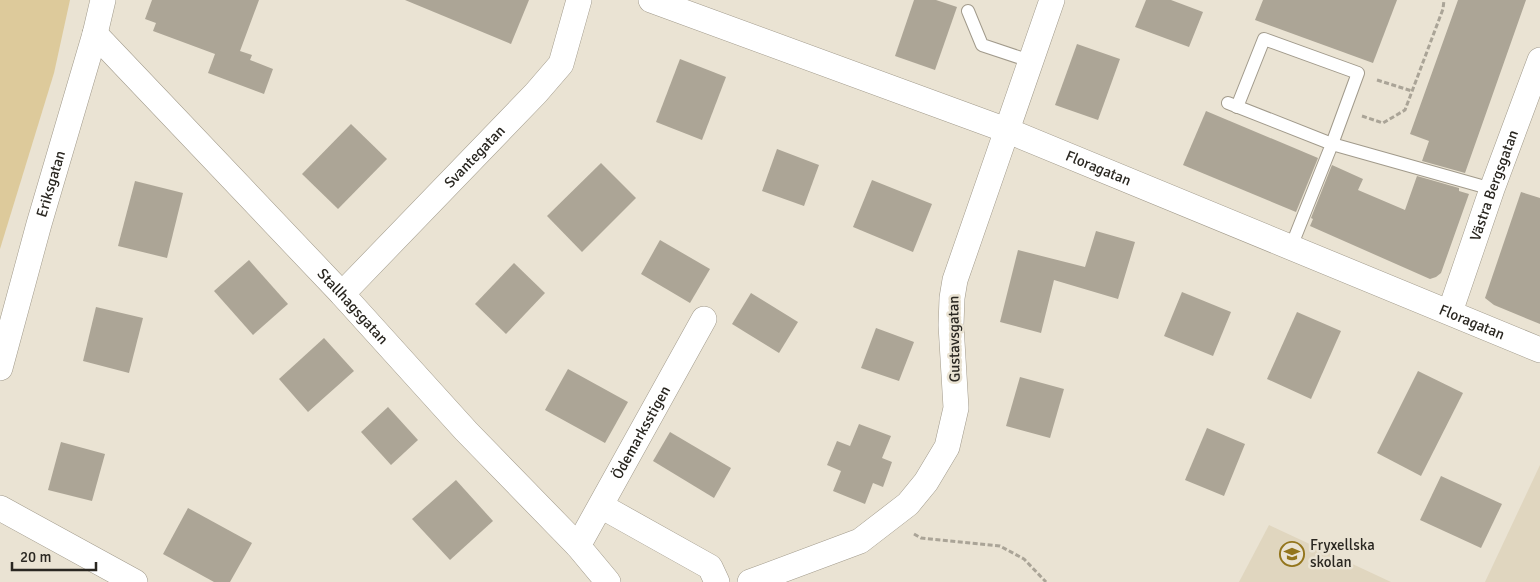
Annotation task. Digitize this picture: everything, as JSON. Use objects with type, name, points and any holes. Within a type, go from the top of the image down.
[{"type":"street","name":"Eriksgatan","points":[[0,368],[103,0]]},
{"type":"street","name":"Svantegatan","points":[[342,294],[536,94],[561,64],[579,0]]},
{"type":"street","name":"Floragatan","points":[[651,0],[1006,130],[1540,350]]},
{"type":"street","name":"Gustavsgatan","points":[[750,582],[860,541],[908,504],[926,482],[947,447],[956,408],[951,325],[955,280],[1052,0]]},
{"type":"street","name":"Stallhagsgatan","points":[[95,34],[342,294],[466,431],[578,546],[608,582]]},
{"type":"street","name":"Västra Bergsgatan","points":[[1450,312],[1492,189],[1540,60]]},
{"type":"street","name":"Ödemarksstigen","points":[[578,546],[704,319]]},
{"type":"street","points":[[601,506],[710,567],[717,582]]},
{"type":"street","points":[[0,508],[135,582]]},
{"type":"lane","points":[[968,11],[982,45],[1030,61]]},
{"type":"lane","points":[[1291,247],[1332,144],[1358,73],[1264,38],[1232,105],[1332,144],[1492,189]]},
{"type":"path","points":[[1344,110],[1383,123],[1405,110],[1443,9],[1444,0]]},
{"type":"path","points":[[1358,73],[1412,91]]},
{"type":"path","points":[[894,515],[907,530],[921,538],[1000,546],[1024,559],[1046,582]]},
{"type":"shaded area","points":[[0,0],[70,0],[54,73],[0,249]]},
{"type":"shaded area","points":[[1540,465],[1540,582],[1485,582]]},
{"type":"shaded area","name":"Fryxellska skolan","points":[[1269,525],[1391,582],[1239,582]]},
{"type":"building","points":[[152,0],[259,0],[240,51],[252,55],[250,60],[273,69],[264,94],[208,73],[215,54],[153,31],[156,23],[145,19]]},
{"type":"building","points":[[405,0],[529,0],[511,44]]},
{"type":"building","points":[[914,0],[936,0],[957,7],[935,70],[895,56]]},
{"type":"building","points":[[1146,0],[1171,0],[1203,12],[1189,47],[1135,27]]},
{"type":"building","points":[[1263,0],[1397,0],[1373,63],[1255,20]]},
{"type":"building","points":[[1458,0],[1526,0],[1465,173],[1422,161],[1429,141],[1410,134]]},
{"type":"building","points":[[1077,44],[1120,59],[1098,120],[1055,105]]},
{"type":"building","points":[[680,59],[726,77],[702,140],[656,122]]},
{"type":"building","points":[[1206,111],[1318,158],[1296,212],[1183,165]]},
{"type":"building","points":[[351,124],[387,159],[338,209],[302,174]]},
{"type":"building","points":[[777,149],[819,165],[804,206],[762,191]]},
{"type":"building","points":[[601,163],[636,198],[582,252],[547,216]]},
{"type":"building","points":[[1332,165],[1363,179],[1358,190],[1405,210],[1417,176],[1459,188],[1459,191],[1469,194],[1441,273],[1430,279],[1310,226],[1313,219],[1311,218]]},
{"type":"building","points":[[872,180],[932,204],[913,252],[853,227]]},
{"type":"building","points":[[135,181],[183,193],[167,258],[118,246]]},
{"type":"building","points":[[1521,192],[1540,198],[1540,324],[1494,305],[1485,298]]},
{"type":"building","points":[[1096,231],[1135,242],[1118,299],[1054,280],[1041,333],[1000,322],[1018,250],[1085,267]]},
{"type":"building","points":[[660,240],[710,269],[690,303],[641,274]]},
{"type":"building","points":[[249,260],[288,304],[253,335],[214,291]]},
{"type":"building","points":[[514,263],[545,293],[506,334],[475,304]]},
{"type":"building","points":[[1182,292],[1231,312],[1213,356],[1164,336]]},
{"type":"building","points":[[751,293],[798,322],[779,353],[732,324]]},
{"type":"building","points":[[96,307],[143,318],[129,373],[83,361]]},
{"type":"building","points":[[1297,312],[1341,331],[1311,399],[1267,379]]},
{"type":"building","points":[[876,328],[914,342],[899,381],[861,368]]},
{"type":"building","points":[[324,338],[354,371],[308,412],[279,379]]},
{"type":"building","points":[[568,369],[628,402],[605,443],[545,410]]},
{"type":"building","points":[[1418,371],[1463,393],[1421,476],[1377,453]]},
{"type":"building","points":[[1020,377],[1064,389],[1050,438],[1006,426]]},
{"type":"building","points":[[388,407],[418,440],[391,465],[361,432]]},
{"type":"building","points":[[859,424],[891,436],[882,458],[892,462],[883,487],[873,483],[865,504],[833,491],[841,471],[827,465],[837,441],[850,446]]},
{"type":"building","points":[[1207,428],[1245,444],[1224,496],[1185,480]]},
{"type":"building","points":[[670,432],[731,468],[714,498],[653,461]]},
{"type":"building","points":[[61,442],[105,454],[92,501],[48,490]]},
{"type":"building","points":[[1441,476],[1502,504],[1481,548],[1420,520]]},
{"type":"building","points":[[456,480],[493,521],[450,560],[412,519]]},
{"type":"building","points":[[188,508],[252,543],[230,582],[214,582],[163,554]]},
{"type":"place","name":"Fryxellska skolan","points":[[1292,554]]}]
